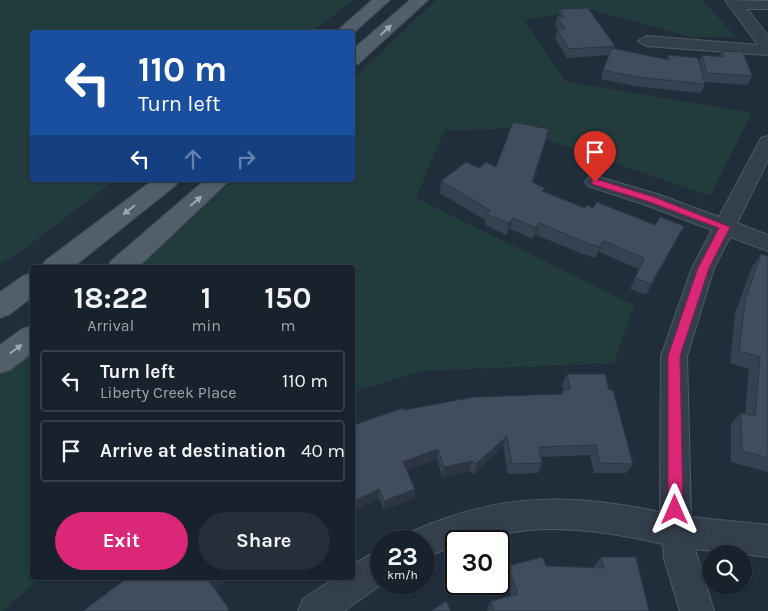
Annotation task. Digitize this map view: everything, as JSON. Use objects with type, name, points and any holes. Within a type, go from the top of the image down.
[{"type":"main road","points":[[346,30],[382,0]]},
{"type":"main road","points":[[355,57],[420,0]]},
{"type":"main road","points":[[58,265],[165,182]]},
{"type":"main road","points":[[123,265],[217,182]]},
{"type":"main road","points":[[0,307],[30,284]]},
{"type":"main road","points":[[0,361],[30,338]]},
{"type":"street","points":[[734,3],[768,5]]},
{"type":"street","points":[[734,3],[754,26],[768,49]]},
{"type":"street","points":[[646,41],[768,49]]},
{"type":"street","points":[[697,611],[680,558],[677,531],[674,356],[703,268],[768,142]]},
{"type":"street","points":[[595,182],[650,199],[768,243]]},
{"type":"street","points":[[435,538],[478,524],[521,517],[592,514],[677,531],[768,541]]},
{"type":"street","points":[[315,611],[370,573]]},
{"type":"green space","points":[[0,0],[354,0],[314,30],[30,30],[30,182],[112,182],[19,253],[0,264]]},
{"type":"green space","points":[[436,0],[702,0],[736,37],[690,37],[589,9],[524,20],[565,81],[752,113],[710,196],[513,128],[444,131],[416,198],[634,305],[614,363],[421,371],[355,391],[355,265],[129,265],[232,182],[355,182],[355,77]]},
{"type":"green space","points":[[30,342],[30,580],[38,580],[3,611],[0,611],[0,366]]},
{"type":"building","points":[[588,8],[615,46],[569,49],[557,29],[565,29],[557,17],[564,17],[560,9]]},
{"type":"building","points":[[612,48],[669,60],[668,55],[698,58],[705,84],[637,77],[603,70]]},
{"type":"building","points":[[722,51],[743,52],[752,76],[707,73],[702,55],[724,57]]},
{"type":"building","points":[[513,122],[549,129],[532,182],[545,188],[542,191],[585,208],[587,205],[593,208],[597,202],[655,225],[660,217],[684,226],[651,284],[635,278],[644,258],[604,241],[600,247],[587,243],[539,223],[536,228],[513,218],[509,223],[486,214],[490,210],[441,181],[466,162],[479,168],[486,162],[496,167]]},
{"type":"building","points":[[761,254],[768,256],[768,458],[742,451],[741,413],[755,416],[760,357],[739,351],[745,300]]},
{"type":"building","points":[[567,374],[605,374],[609,390],[613,390],[633,464],[600,463],[596,445],[539,447],[542,463],[512,464],[507,436],[476,464],[472,461],[444,467],[438,449],[403,462],[415,489],[384,501],[379,489],[355,501],[355,425],[403,408],[404,410],[474,397],[563,394],[563,389],[570,389]]},
{"type":"building","points":[[542,557],[546,566],[604,568],[601,557],[636,557],[649,611],[494,611],[491,601],[518,594],[510,572],[510,565]]},
{"type":"building","points":[[124,580],[211,580],[209,581],[229,609],[227,611],[83,611]]},
{"type":"building","points":[[446,601],[451,611],[431,611]]},
{"type":"route","points":[[595,182],[650,199],[724,227],[703,268],[674,356],[675,510]]}]
